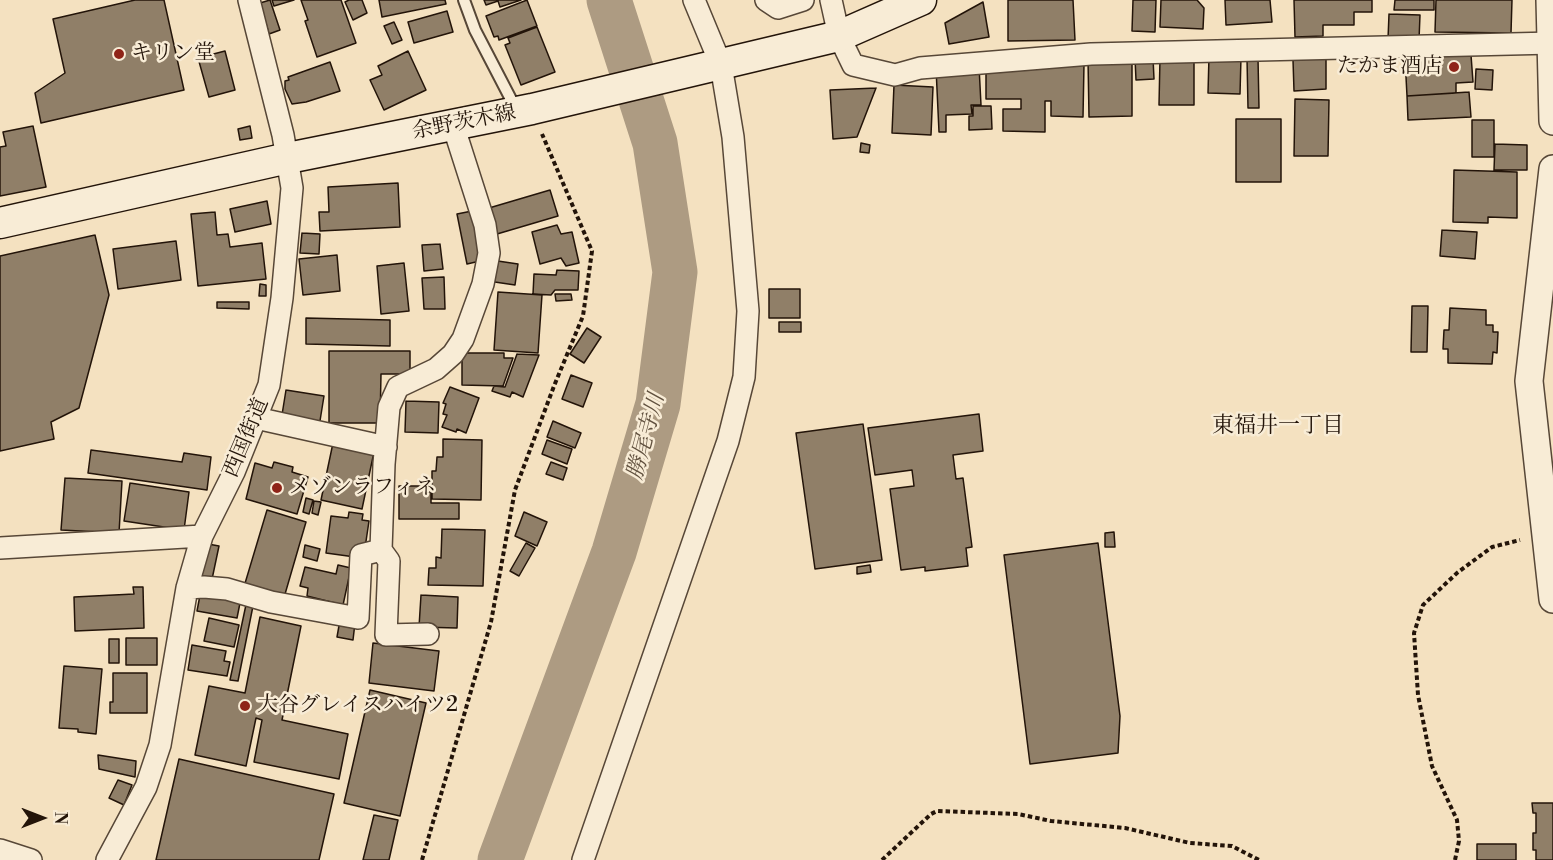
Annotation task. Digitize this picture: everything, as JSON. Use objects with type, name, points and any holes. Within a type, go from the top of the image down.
[{"type":"main road","name":"余野茨木線","points":[[0,223],[288,158],[525,110],[838,36],[921,0]]},
{"type":"street","name":"西国街道","points":[[107,860],[146,787],[160,745],[187,588],[202,536],[234,472],[269,386],[282,298],[292,188],[288,158],[249,0]]},
{"type":"street","points":[[583,860],[728,441],[744,378],[748,311],[733,137],[694,0]]},
{"type":"street","points":[[766,0],[778,8],[803,0]]},
{"type":"street","points":[[831,0],[838,36],[853,65],[895,75],[920,68],[1091,54],[1552,43]]},
{"type":"street","points":[[1550,0],[1553,121]]},
{"type":"street","points":[[428,634],[386,635],[388,561],[381,550],[386,447],[389,407],[398,387],[436,369],[453,354],[463,339],[483,284],[489,253],[485,225],[453,125]]},
{"type":"street","points":[[1553,169],[1545,312],[1529,381],[1553,599]]},
{"type":"street","points":[[256,418],[386,447]]},
{"type":"street","points":[[0,548],[202,536]]},
{"type":"street","points":[[187,588],[227,589],[271,602],[358,618],[361,555],[381,550]]},
{"type":"street","points":[[0,850],[30,860]]},
{"type":"lane","points":[[464,0],[475,30],[525,110]]},
{"type":"path","points":[[422,860],[491,622],[515,490],[583,316],[592,251],[525,110]]},
{"type":"path","points":[[1455,860],[1459,841],[1457,820],[1432,765],[1418,695],[1414,633],[1424,605],[1457,573],[1492,547],[1513,541],[1546,538]]},
{"type":"path","points":[[882,860],[937,811],[1018,814],[1051,821],[1125,828],[1190,843],[1232,846],[1259,860]]},
{"type":"building","points":[[135,0],[164,0],[184,90],[41,123],[35,93],[65,73],[53,19]]},
{"type":"building","points":[[270,0],[280,30],[269,34],[260,3]]},
{"type":"building","points":[[272,0],[294,0],[274,6]]},
{"type":"building","points":[[301,0],[341,0],[356,43],[317,57],[305,21],[308,20]]},
{"type":"building","points":[[362,0],[367,13],[353,20],[345,2]]},
{"type":"building","points":[[379,0],[445,0],[446,4],[382,17]]},
{"type":"building","points":[[484,0],[521,0],[500,7],[498,1],[486,5]]},
{"type":"building","points":[[527,0],[537,26],[499,40],[498,36],[494,37],[486,16]]},
{"type":"building","points":[[1008,0],[1073,0],[1075,40],[1008,41]]},
{"type":"building","points":[[1133,0],[1156,0],[1155,32],[1132,31]]},
{"type":"building","points":[[1161,0],[1197,0],[1204,8],[1203,29],[1160,27]]},
{"type":"building","points":[[1225,0],[1270,0],[1272,22],[1226,25]]},
{"type":"building","points":[[1294,0],[1372,0],[1372,12],[1354,12],[1354,25],[1323,25],[1323,36],[1295,37]]},
{"type":"building","points":[[1395,0],[1434,0],[1434,10],[1394,10]]},
{"type":"building","points":[[1436,0],[1512,0],[1511,33],[1435,32]]},
{"type":"building","points":[[983,2],[989,37],[949,44],[945,23]]},
{"type":"building","points":[[447,11],[453,32],[414,43],[408,22]]},
{"type":"building","points":[[1389,14],[1420,15],[1419,40],[1388,39]]},
{"type":"building","points":[[394,22],[402,40],[392,44],[384,26]]},
{"type":"building","points":[[537,27],[555,72],[521,85],[505,45],[510,43],[508,38]]},
{"type":"building","points":[[225,51],[235,90],[209,97],[198,58]]},
{"type":"building","points":[[408,51],[426,90],[384,110],[370,80],[382,75],[378,66]]},
{"type":"building","points":[[1471,55],[1473,82],[1456,83],[1456,93],[1407,96],[1405,58]]},
{"type":"building","points":[[1209,56],[1241,57],[1240,94],[1208,93]]},
{"type":"building","points":[[1132,58],[1132,116],[1089,117],[1088,59]]},
{"type":"building","points":[[1135,58],[1153,58],[1154,79],[1136,80]]},
{"type":"building","points":[[1160,58],[1194,58],[1194,105],[1159,105]]},
{"type":"building","points":[[1247,58],[1258,58],[1259,108],[1248,108]]},
{"type":"building","points":[[1326,58],[1326,89],[1294,91],[1293,60]]},
{"type":"building","points":[[330,62],[340,91],[292,104],[285,89],[285,81],[289,80],[288,77]]},
{"type":"building","points":[[999,63],[1084,64],[1083,117],[1051,116],[1051,101],[1045,101],[1045,132],[1003,131],[1003,109],[1021,109],[1021,99],[986,99],[986,72],[999,72]]},
{"type":"building","points":[[979,66],[981,105],[971,105],[972,114],[946,115],[946,132],[939,132],[936,68]]},
{"type":"building","points":[[1476,69],[1493,70],[1492,90],[1475,89]]},
{"type":"building","points":[[894,85],[933,87],[931,135],[892,133]]},
{"type":"building","points":[[876,88],[857,137],[833,139],[830,90]]},
{"type":"building","points":[[1469,92],[1471,117],[1408,120],[1407,96]]},
{"type":"building","points":[[1295,99],[1329,100],[1328,156],[1294,156]]},
{"type":"building","points":[[973,106],[991,106],[992,129],[969,130],[969,116],[973,116]]},
{"type":"building","points":[[1236,119],[1281,119],[1281,182],[1236,182]]},
{"type":"building","points":[[1472,120],[1494,120],[1494,157],[1472,157]]},
{"type":"building","points":[[33,126],[46,187],[0,196],[0,147],[6,146],[3,132]]},
{"type":"building","points":[[250,126],[252,138],[240,140],[238,129]]},
{"type":"building","points":[[861,143],[870,145],[869,153],[860,152]]},
{"type":"building","points":[[1495,144],[1527,145],[1527,170],[1494,170]]},
{"type":"building","points":[[1454,170],[1517,172],[1517,218],[1488,217],[1488,223],[1453,222]]},
{"type":"building","points":[[398,183],[400,227],[320,231],[319,212],[329,212],[328,187]]},
{"type":"building","points":[[550,190],[558,216],[497,234],[489,208]]},
{"type":"building","points":[[267,201],[271,224],[235,232],[230,209]]},
{"type":"building","points":[[477,210],[480,261],[467,264],[457,214]]},
{"type":"building","points":[[215,212],[217,235],[228,234],[230,247],[262,243],[266,279],[198,286],[191,214]]},
{"type":"building","points":[[557,225],[561,234],[572,232],[579,263],[566,266],[561,258],[540,264],[532,232]]},
{"type":"building","points":[[1442,230],[1477,232],[1475,259],[1440,256]]},
{"type":"building","points":[[302,233],[320,234],[319,254],[300,253]]},
{"type":"building","points":[[95,235],[109,295],[79,408],[51,422],[54,439],[0,451],[0,256]]},
{"type":"building","points":[[176,241],[181,280],[118,289],[113,249]]},
{"type":"building","points":[[440,244],[443,269],[424,271],[422,245]]},
{"type":"building","points":[[337,255],[340,291],[303,295],[299,259]]},
{"type":"building","points":[[491,260],[518,264],[515,285],[488,281]]},
{"type":"building","points":[[404,263],[409,311],[381,314],[377,266]]},
{"type":"building","points":[[557,270],[579,271],[578,290],[555,290],[551,295],[533,294],[534,274],[556,275]]},
{"type":"building","points":[[444,277],[445,309],[424,309],[422,278]]},
{"type":"building","points":[[260,284],[266,285],[266,296],[259,296]]},
{"type":"building","points":[[769,289],[800,289],[800,318],[769,318]]},
{"type":"building","points":[[498,292],[542,295],[538,353],[494,350]]},
{"type":"building","points":[[555,294],[571,294],[572,300],[556,301]]},
{"type":"building","points":[[217,302],[249,302],[249,309],[217,308]]},
{"type":"building","points":[[1412,306],[1428,306],[1427,352],[1411,352]]},
{"type":"building","points":[[1450,308],[1486,310],[1486,325],[1493,325],[1493,332],[1498,332],[1497,353],[1493,352],[1492,364],[1448,363],[1448,349],[1443,349],[1444,330],[1449,330]]},
{"type":"building","points":[[306,318],[390,320],[390,346],[306,344]]},
{"type":"building","points":[[779,322],[801,322],[801,332],[779,332]]},
{"type":"building","points":[[587,328],[601,337],[584,363],[570,354]]},
{"type":"building","points":[[329,351],[410,351],[410,374],[381,374],[380,423],[329,423]]},
{"type":"building","points":[[462,353],[504,353],[504,358],[513,358],[503,386],[462,385]]},
{"type":"building","points":[[517,354],[539,355],[523,397],[512,392],[510,397],[492,391],[494,386],[505,387]]},
{"type":"building","points":[[571,375],[592,383],[583,407],[562,399]]},
{"type":"building","points":[[450,387],[479,398],[466,433],[442,427],[447,415],[443,414],[446,404],[443,403]]},
{"type":"building","points":[[286,390],[324,396],[319,427],[281,421]]},
{"type":"building","points":[[406,401],[439,402],[438,433],[405,432]]},
{"type":"building","points":[[979,414],[983,451],[953,455],[956,479],[963,478],[972,547],[966,548],[968,566],[925,571],[925,567],[901,570],[890,489],[914,486],[912,470],[875,475],[868,428]]},
{"type":"building","points":[[553,421],[581,433],[575,448],[547,437]]},
{"type":"building","points":[[863,424],[882,560],[815,569],[796,433]]},
{"type":"building","points":[[443,439],[482,440],[481,500],[432,499],[432,471],[436,471],[437,457],[443,457]]},
{"type":"building","points":[[547,440],[572,449],[567,464],[542,454]]},
{"type":"building","points":[[333,443],[374,452],[362,509],[321,500]]},
{"type":"building","points":[[91,450],[182,462],[184,453],[211,457],[207,490],[88,473]]},
{"type":"building","name":"メゾンラフィネ","points":[[274,462],[293,467],[292,472],[308,477],[297,514],[246,499],[255,463],[272,468]]},
{"type":"building","points":[[551,462],[567,468],[563,480],[546,474]]},
{"type":"building","points":[[65,478],[122,481],[119,533],[61,530]]},
{"type":"building","points":[[130,483],[189,492],[184,530],[124,521]]},
{"type":"building","points":[[399,486],[424,486],[424,492],[431,492],[431,503],[459,503],[459,519],[399,519]]},
{"type":"building","points":[[306,498],[313,500],[309,514],[303,512]]},
{"type":"building","points":[[314,501],[321,502],[318,515],[312,513]]},
{"type":"building","points":[[267,510],[306,522],[283,601],[243,590]]},
{"type":"building","points":[[349,512],[363,514],[362,520],[369,521],[365,548],[355,557],[326,553],[331,516],[348,518]]},
{"type":"building","points":[[524,512],[547,522],[537,546],[515,536]]},
{"type":"building","points":[[442,529],[485,530],[483,586],[428,585],[429,568],[436,568],[436,557],[441,558]]},
{"type":"building","points":[[1114,532],[1115,547],[1105,547],[1105,533]]},
{"type":"building","points":[[526,543],[535,548],[519,576],[510,571]]},
{"type":"building","points":[[1098,543],[1120,716],[1118,753],[1030,764],[1004,555]]},
{"type":"building","points":[[208,544],[219,546],[211,584],[200,581]]},
{"type":"building","points":[[305,545],[320,549],[317,561],[303,557]]},
{"type":"building","points":[[338,565],[351,568],[343,605],[307,596],[308,588],[300,586],[305,567],[336,574]]},
{"type":"building","points":[[870,565],[871,572],[857,574],[857,567]]},
{"type":"building","points":[[133,587],[143,587],[144,628],[75,631],[74,597],[134,594]]},
{"type":"building","points":[[201,590],[241,598],[237,618],[197,611]]},
{"type":"building","points":[[421,595],[458,597],[457,628],[419,627]]},
{"type":"building","points":[[247,600],[254,601],[238,681],[230,680]]},
{"type":"building","name":"大谷グレイスハイツ2","points":[[260,617],[301,626],[282,720],[348,734],[339,779],[254,762],[262,720],[256,718],[246,766],[195,755],[209,686],[245,693]]},
{"type":"building","points":[[209,618],[239,625],[234,647],[204,641]]},
{"type":"building","points":[[340,620],[355,623],[353,640],[337,637]]},
{"type":"building","points":[[126,638],[157,638],[157,665],[126,665]]},
{"type":"building","points":[[109,639],[119,639],[119,663],[109,663]]},
{"type":"building","points":[[373,643],[439,651],[434,691],[369,683]]},
{"type":"building","points":[[192,645],[226,651],[224,661],[230,662],[227,676],[188,670]]},
{"type":"building","points":[[64,666],[102,669],[96,734],[78,732],[78,729],[59,728]]},
{"type":"building","points":[[113,673],[147,673],[147,713],[110,713],[110,702],[113,702]]},
{"type":"building","points":[[370,690],[426,703],[400,816],[344,803]]},
{"type":"building","points":[[98,755],[136,761],[135,777],[99,769]]},
{"type":"building","points":[[179,759],[334,794],[319,860],[156,860]]},
{"type":"building","points":[[118,780],[132,785],[124,805],[109,798]]},
{"type":"building","points":[[1532,803],[1553,803],[1553,860],[1536,860],[1536,850],[1533,850],[1533,833],[1536,833],[1536,813],[1533,813]]},
{"type":"building","points":[[374,815],[398,820],[389,860],[363,860]]},
{"type":"building","points":[[1477,844],[1516,844],[1516,860],[1477,860]]},
{"type":"waterway","name":"勝尾寺川","points":[[500,860],[614,552],[658,404],[675,272],[655,143],[609,0]]},
{"type":"place","name":"キリン堂","points":[[119,54]]},
{"type":"place","name":"たかま酒店","points":[[1454,67]]},
{"type":"place","name":"メゾンラフィネ","points":[[277,488]]},
{"type":"place","name":"大谷グレイスハイツ2","points":[[245,706]]},
{"type":"district","name":"東福井一丁目","points":[[1278,427]]}]
